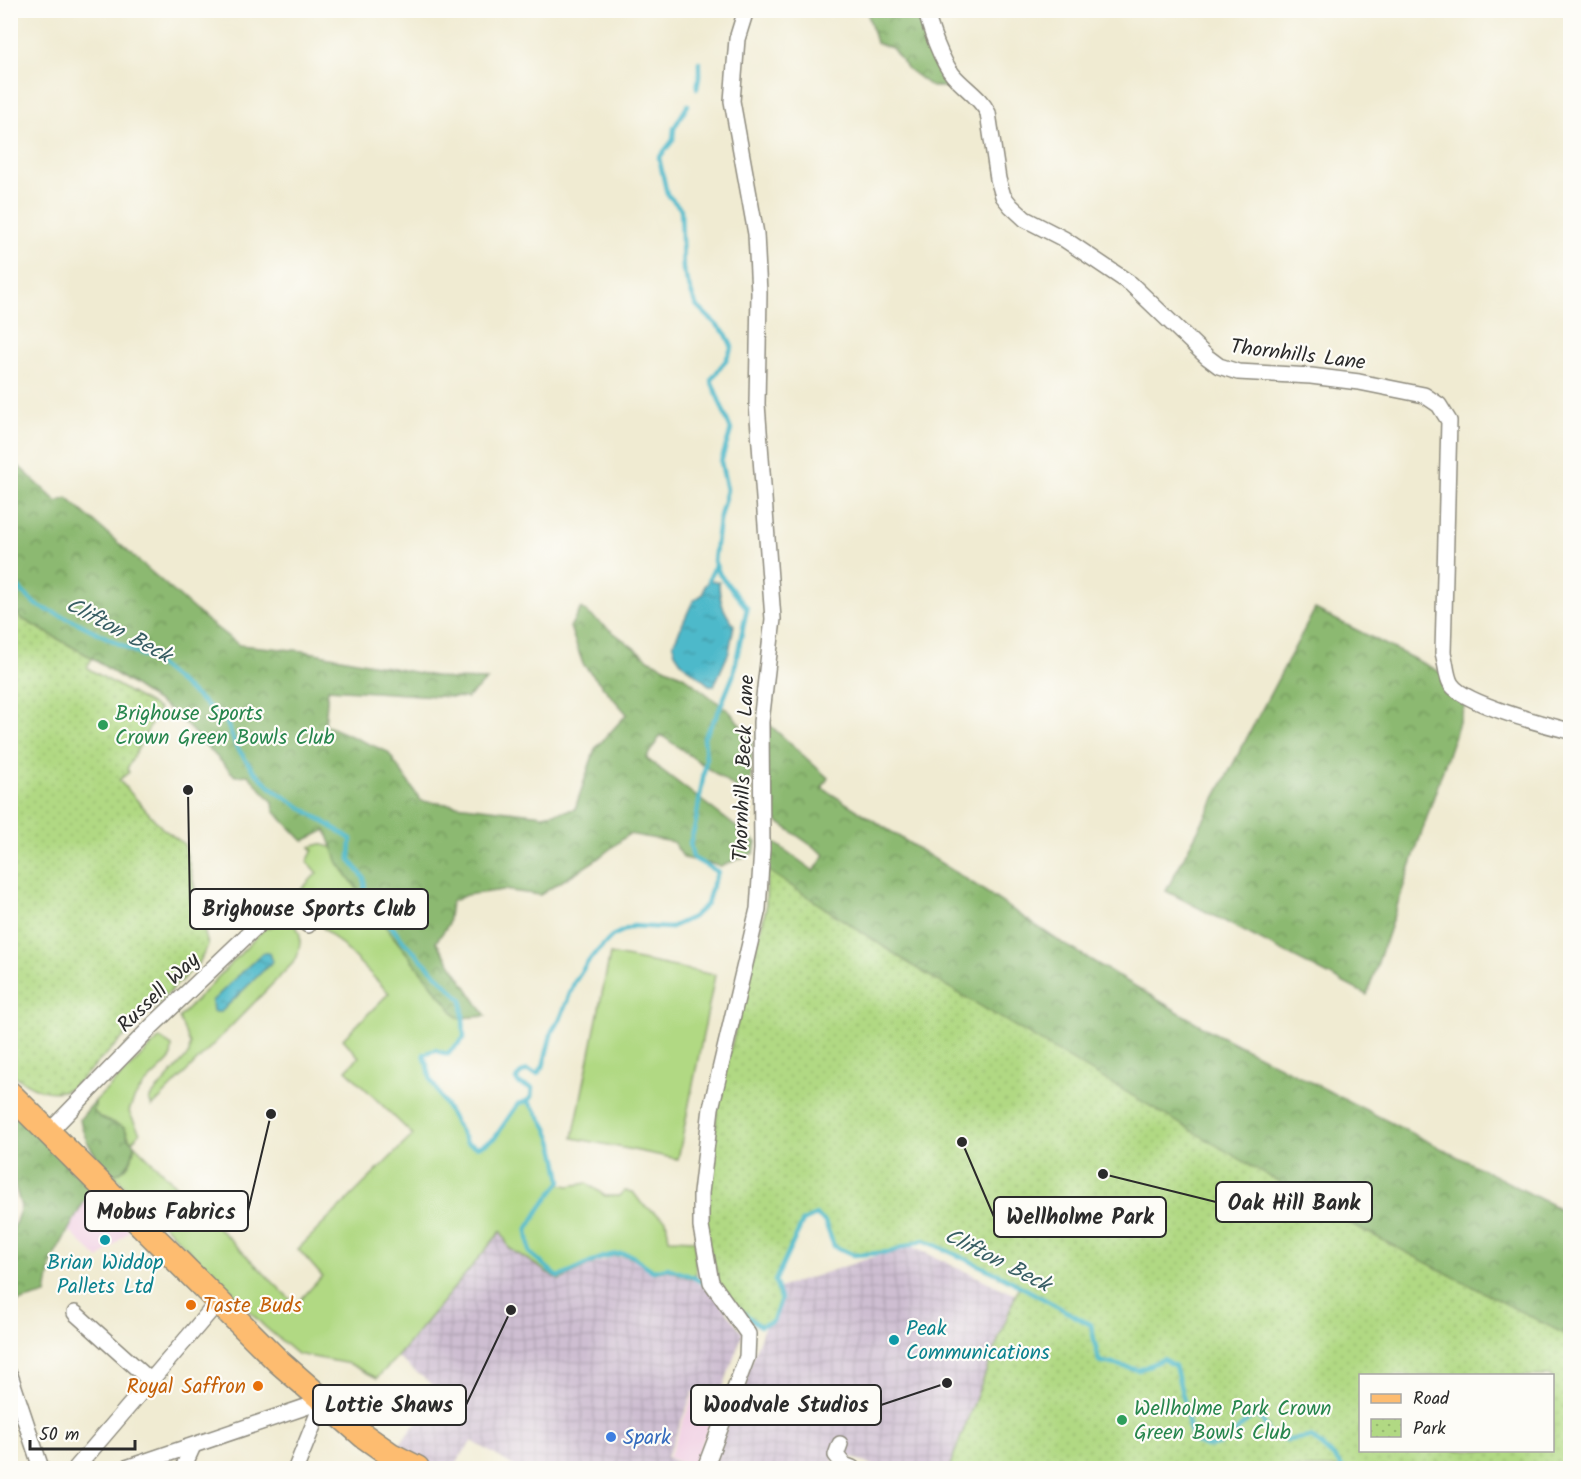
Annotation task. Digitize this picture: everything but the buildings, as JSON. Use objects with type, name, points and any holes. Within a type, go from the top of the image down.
[{"type":"main road","points":[[10,1094],[278,1361],[364,1437],[391,1455],[417,1468]]},
{"type":"street","name":"Thornhills Beck Lane","points":[[705,1468],[747,1357],[749,1345],[748,1334],[711,1282],[702,1237],[701,1193],[711,1108],[758,909],[762,849],[761,722],[774,619],[757,404],[759,293],[756,234],[732,101],[737,39],[746,10]]},
{"type":"street","name":"Thornhills Lane","points":[[927,10],[930,28],[951,74],[984,105],[988,113],[998,179],[1003,196],[1025,219],[1064,239],[1131,284],[1219,366],[1238,372],[1311,376],[1359,382],[1424,396],[1439,405],[1449,421],[1443,653],[1451,683],[1461,694],[1538,724],[1570,731]]},
{"type":"street","name":"Russell Way","points":[[49,1132],[152,1027],[260,923],[278,912],[293,914],[308,926]]},
{"type":"street","points":[[76,1468],[218,1302]]},
{"type":"street","points":[[75,1313],[151,1381]]},
{"type":"street","points":[[10,1375],[40,1468]]},
{"type":"street","points":[[126,1468],[323,1401]]},
{"type":"street","points":[[296,1468],[323,1401]]},
{"type":"street","points":[[840,1444],[836,1455],[844,1465],[852,1468]]},
{"type":"street","points":[[183,1468],[193,1446]]},
{"type":"shaded area","points":[[90,1188],[129,1231],[99,1259],[68,1230]]},
{"type":"shaded area","points":[[501,1231],[571,1276],[581,1269],[613,1257],[630,1257],[654,1273],[668,1270],[692,1279],[712,1292],[743,1333],[718,1401],[693,1392],[667,1457],[689,1468],[517,1468],[472,1441],[452,1468],[432,1468],[397,1448],[440,1391],[397,1357]]},
{"type":"shaded area","points":[[909,1245],[1016,1295],[949,1468],[881,1468],[848,1456],[840,1445],[830,1468],[711,1468],[779,1288]]},
{"type":"shaded area","points":[[694,1393],[718,1401],[693,1468],[669,1457]]},
{"type":"green space","points":[[867,11],[919,11],[927,39],[954,87],[932,87],[908,69],[892,48],[876,43]]},
{"type":"green space","points":[[10,458],[57,502],[67,498],[205,619],[239,645],[304,651],[450,679],[487,680],[467,698],[328,689],[325,725],[388,752],[421,801],[543,815],[575,809],[595,749],[627,714],[583,664],[570,627],[581,608],[650,660],[683,676],[730,712],[752,739],[750,798],[661,735],[646,758],[756,842],[754,853],[721,866],[684,858],[673,842],[629,834],[596,860],[540,895],[504,890],[466,895],[451,902],[448,925],[436,942],[486,1016],[458,1018],[338,863],[326,830],[303,841],[274,811],[273,802],[248,775],[235,776],[175,713],[92,658],[20,618],[11,605]]},
{"type":"green space","points":[[11,605],[20,618],[92,658],[87,668],[159,709],[127,769],[129,772],[119,780],[162,828],[184,844],[198,901],[202,901],[204,930],[208,945],[199,963],[74,1086],[58,1092],[33,1087],[11,1072]]},
{"type":"green space","points":[[1315,609],[1442,673],[1445,690],[1465,704],[1367,995],[1166,891]]},
{"type":"green space","points":[[771,726],[828,778],[822,788],[1059,941],[1207,1029],[1570,1214],[1570,1453],[1554,1385],[1554,1374],[1546,1374],[718,1099],[766,909],[768,838],[814,871],[825,855],[768,815],[763,729]]},
{"type":"green space","points":[[320,844],[338,849],[464,1017],[464,1038],[447,1054],[435,1050],[424,1055],[431,1080],[467,1143],[478,1147],[493,1139],[518,1104],[527,1101],[542,1120],[551,1138],[559,1169],[560,1184],[569,1186],[587,1183],[605,1196],[620,1196],[624,1191],[633,1192],[642,1204],[666,1220],[669,1239],[695,1240],[696,1275],[692,1279],[668,1270],[654,1273],[633,1258],[621,1255],[602,1259],[559,1280],[509,1248],[501,1231],[377,1378],[350,1364],[297,1354],[264,1326],[114,1175],[129,1163],[134,1144],[296,1305],[322,1276],[298,1249],[413,1135],[346,1070],[359,1057],[343,1039],[389,993],[327,931],[288,903],[317,873],[307,862],[313,850],[310,847]]},
{"type":"green space","points":[[767,870],[916,968],[1338,1217],[1570,1337],[1570,1468],[949,1468],[1019,1286],[924,1240],[889,1252],[854,1255],[834,1246],[825,1222],[816,1215],[803,1221],[775,1281],[781,1299],[773,1321],[760,1326],[723,1296],[706,1236],[718,1099],[766,909]]},
{"type":"green space","points":[[284,922],[296,927],[299,932],[300,944],[293,963],[152,1107],[149,1099],[189,1054],[190,1044],[179,1018],[264,929]]},
{"type":"green space","points":[[610,954],[715,975],[678,1159],[573,1138]]},
{"type":"green space","points":[[160,1038],[172,1046],[171,1058],[141,1088],[132,1103],[129,1112],[140,1133],[131,1142],[125,1128],[94,1112],[95,1101]]},
{"type":"green space","points":[[95,1101],[94,1112],[125,1128],[128,1138],[134,1144],[129,1163],[114,1175],[92,1150],[82,1128],[80,1119]]},
{"type":"green space","points":[[11,1110],[91,1189],[52,1260],[46,1294],[11,1304],[10,1238],[21,1207],[11,1172]]},
{"type":"water","points":[[709,580],[719,582],[722,605],[734,625],[729,652],[714,686],[709,685],[681,662],[673,645],[693,601],[703,594],[704,586]]},
{"type":"water","points":[[262,953],[269,953],[273,961],[221,1012],[213,1012],[212,1001]]},
{"type":"waterway","points":[[697,88],[699,62]]},
{"type":"waterway","points":[[527,1101],[531,1097],[532,1088],[519,1084],[516,1079],[527,1070],[537,1074],[543,1067],[552,1031],[561,1017],[574,983],[589,960],[612,936],[633,926],[669,928],[693,917],[707,904],[718,872],[693,858],[690,843],[706,760],[704,737],[717,715],[733,676],[747,608],[720,575],[714,561],[719,520],[727,490],[721,462],[731,430],[711,380],[726,360],[732,347],[726,334],[696,305],[683,270],[681,209],[667,194],[659,158],[673,140],[674,128],[688,105]]},
{"type":"waterway","points":[[709,580],[715,565]]},
{"type":"waterway","name":"Clifton Beck","points":[[10,579],[36,605],[76,622],[155,662],[226,721],[236,746],[253,770],[275,791],[351,839],[350,860],[364,878],[365,894],[403,941],[462,1000],[464,1038],[447,1054],[435,1050],[424,1054],[431,1080],[467,1143],[478,1147],[494,1139],[518,1104],[527,1101],[542,1120],[551,1138],[561,1181],[527,1230],[530,1253],[558,1277],[602,1258],[621,1254],[632,1256],[653,1271],[668,1268],[693,1277],[709,1286]]},
{"type":"waterway","name":"Clifton Beck","points":[[737,1308],[760,1326],[773,1321],[781,1299],[775,1281],[803,1221],[816,1215],[825,1222],[834,1246],[854,1255],[889,1252],[924,1240],[1002,1276],[1091,1325],[1099,1361],[1139,1370],[1163,1359],[1175,1366],[1191,1439],[1201,1445],[1218,1445],[1226,1441],[1254,1414],[1263,1421],[1269,1435],[1288,1440],[1311,1437],[1343,1468]]},
{"type":"place","name":"Brighouse Sports Crown Green Bowls Club","points":[[103,725]]},
{"type":"place","name":"Brighouse Sports Club","points":[[188,790]]},
{"type":"place","name":"Mobus Fabrics","points":[[271,1114]]},
{"type":"place","name":"Wellholme Park","points":[[962,1142]]},
{"type":"place","name":"Oak Hill Bank","points":[[1103,1174]]},
{"type":"place","name":"Brian Widdop Pallets Ltd","points":[[105,1240]]},
{"type":"place","name":"Taste Buds","points":[[191,1305]]},
{"type":"place","name":"Lottie Shaws","points":[[511,1310]]},
{"type":"place","name":"Peak Communications","points":[[894,1340]]},
{"type":"place","name":"Woodvale Studios","points":[[947,1383]]},
{"type":"place","name":"Royal Saffron","points":[[258,1386]]},
{"type":"place","name":"Wellholme Park Crown Green Bowls Club","points":[[1122,1420]]},
{"type":"place","name":"Spark","points":[[611,1437]]}]
